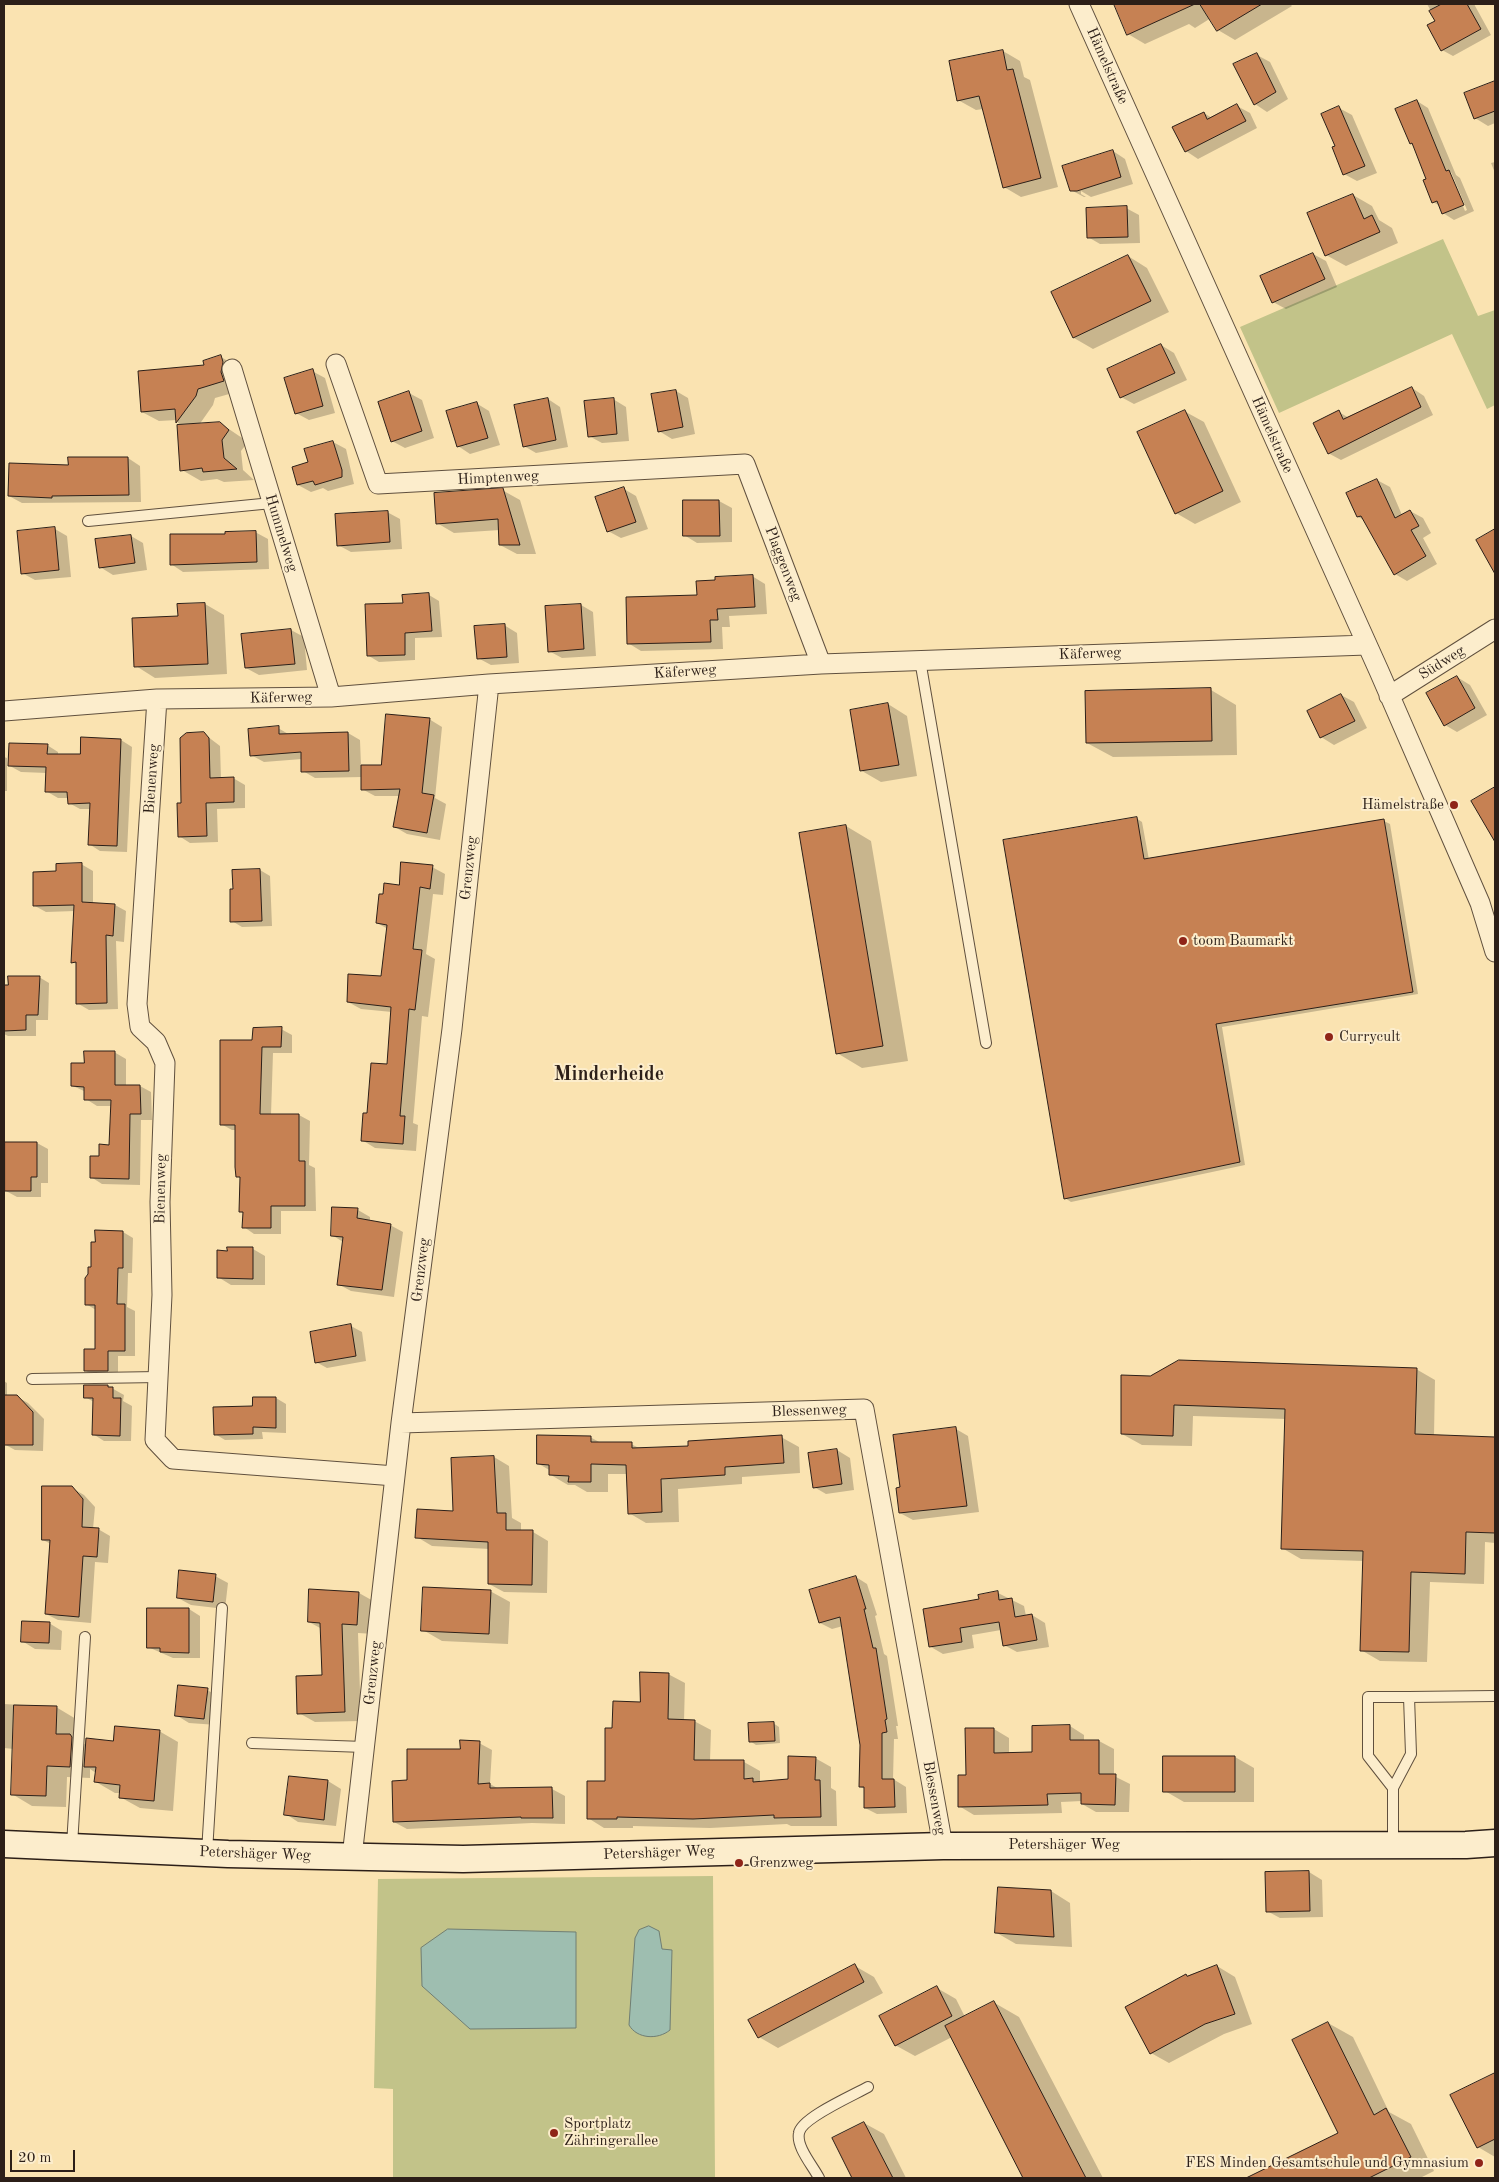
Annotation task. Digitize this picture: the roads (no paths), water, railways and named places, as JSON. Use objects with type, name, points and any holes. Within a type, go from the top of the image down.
[{"type":"street","name":"Hämelstraße","points":[[1079,4],[1367,645],[1480,903],[1495,952]]},
{"type":"street","name":"Himptenweg","points":[[336,364],[378,484],[745,464]]},
{"type":"street","name":"Hummelweg","points":[[232,369],[331,697]]},
{"type":"street","name":"Plaggenweg","points":[[745,464],[821,664]]},
{"type":"street","name":"Südweg","points":[[1389,696],[1495,629]]},
{"type":"street","name":"Käferweg","points":[[4,711],[157,699],[331,697],[489,684],[821,664],[1367,645]]},
{"type":"street","name":"Grenzweg","points":[[352,1857],[401,1423],[452,1029],[489,684]]},
{"type":"street","name":"Bienenweg","points":[[157,699],[137,1004],[140,1027],[156,1042],[165,1063],[160,1202],[162,1295],[155,1440],[173,1459],[395,1476]]},
{"type":"street","name":"Blessenweg","points":[[401,1423],[864,1409],[943,1846]]},
{"type":"street","name":"Petershäger Weg","points":[[4,1844],[207,1853],[463,1859],[943,1846],[1466,1845],[1495,1843]]},
{"type":"lane","points":[[88,521],[272,503]]},
{"type":"lane","points":[[920,660],[986,1043]]},
{"type":"lane","points":[[32,1380],[158,1377]]},
{"type":"lane","points":[[207,1853],[222,1608]]},
{"type":"lane","points":[[72,1847],[85,1637]]},
{"type":"lane","points":[[1393,1788],[1368,1756],[1368,1697],[1495,1696]]},
{"type":"lane","points":[[1393,1845],[1393,1788],[1411,1754],[1409,1697]]},
{"type":"lane","points":[[252,1743],[364,1747]]},
{"type":"lane","points":[[819,2178],[800,2145],[799,2133],[804,2121],[868,2087]]},
{"type":"place","name":"Hämelstraße","points":[[1454,805]]},
{"type":"place","name":"toom Baumarkt","points":[[1183,941]]},
{"type":"place","name":"Currycult","points":[[1329,1037]]},
{"type":"place","name":"Grenzweg","points":[[739,1863]]},
{"type":"place","name":"Sportplatz Zähringerallee","points":[[554,2133]]},
{"type":"place","name":"FES Minden Gesamtschule und Gymnasium","points":[[1479,2163]]},
{"type":"district","name":"Minderheide","points":[[609,1075]]}]
